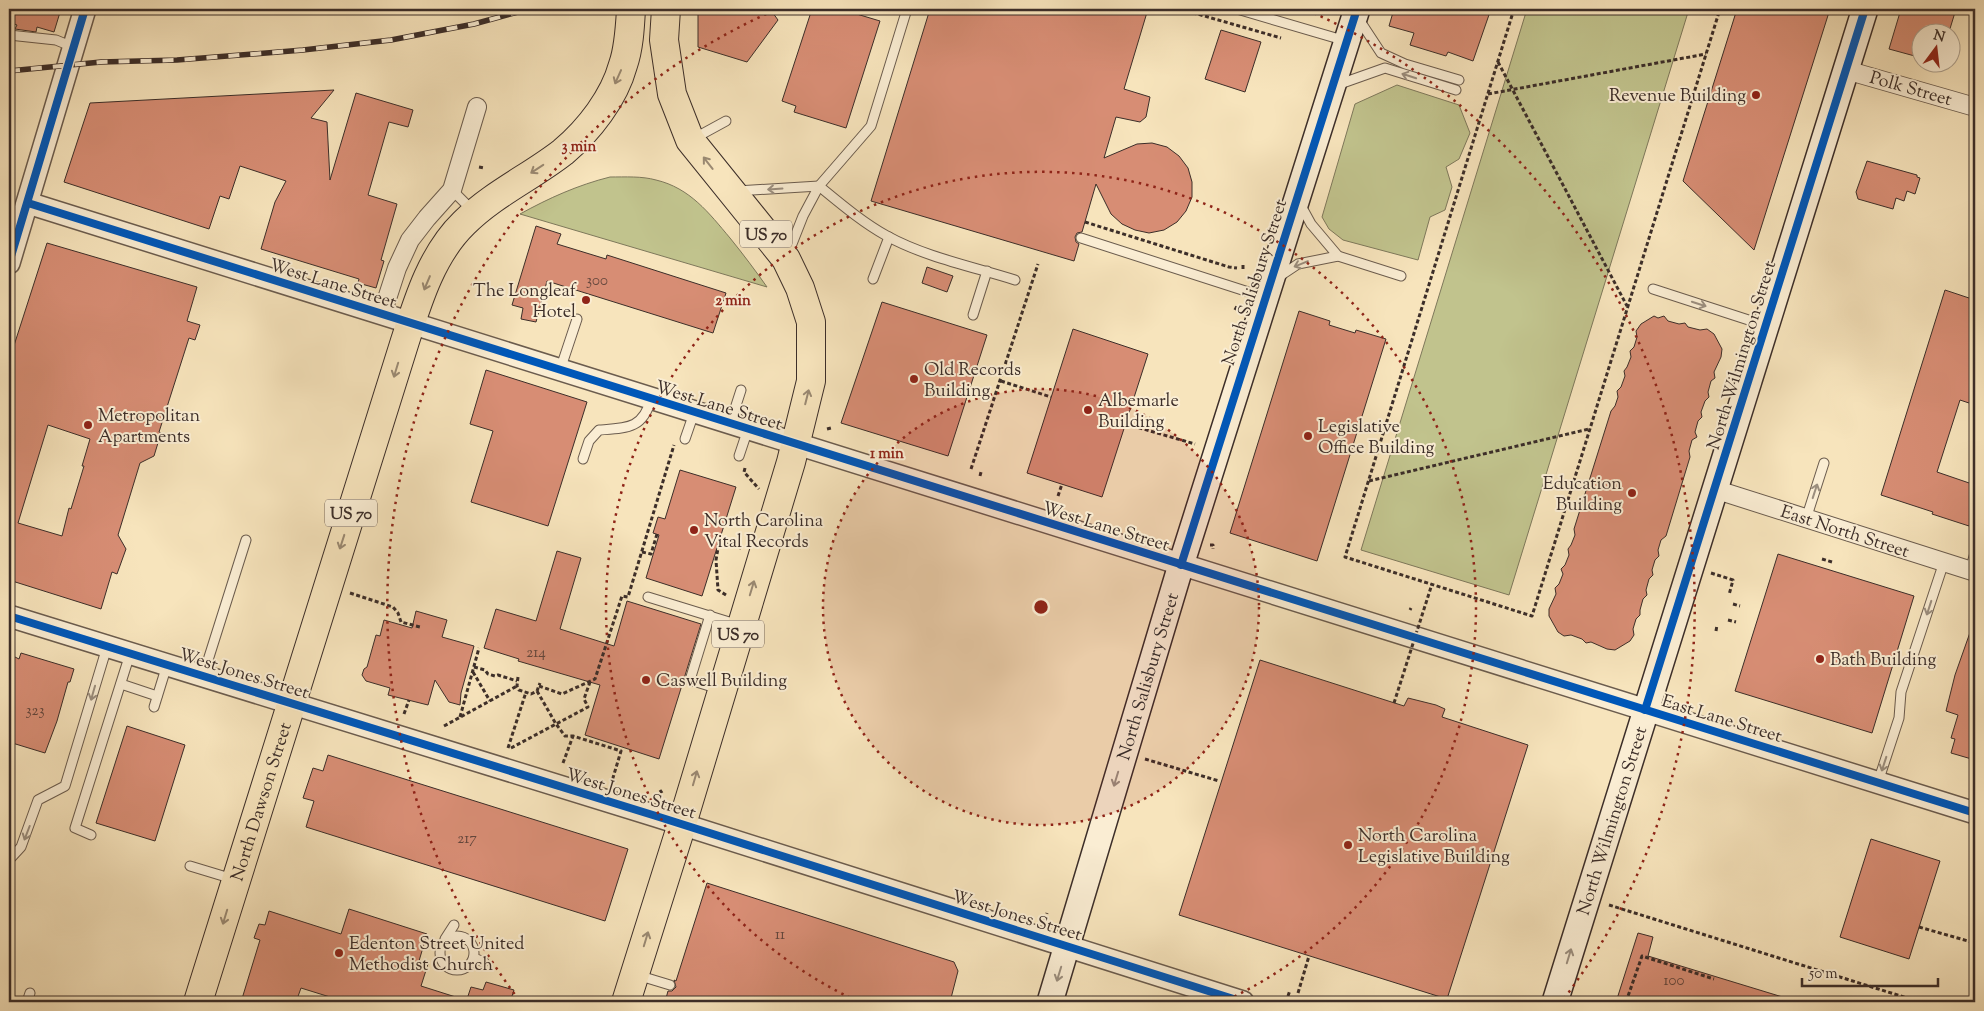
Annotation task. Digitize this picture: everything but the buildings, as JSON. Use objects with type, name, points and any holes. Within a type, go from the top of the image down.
[{"type":"main road","name":"US 70","points":[[626,1002],[682,824],[796,444],[812,381],[811,322],[800,288],[786,259],[690,140],[672,94],[664,40],[666,9]]},
{"type":"main road","name":"North Wilmington Street","points":[[1555,1002],[1865,9]]},
{"type":"main road","name":"North Salisbury Street","points":[[1050,1002],[1181,565],[1356,11]]},
{"type":"main road","name":"North Dawson Street","points":[[198,1002],[411,324],[440,252],[463,224],[490,200],[563,152],[588,127],[609,98],[623,65],[630,19]]},
{"type":"street","points":[[9,263],[85,9]]},
{"type":"street","name":"Polk Street","points":[[1846,70],[1975,107]]},
{"type":"street","points":[[382,314],[397,268],[410,240],[452,190],[477,107]]},
{"type":"street","name":"West Lane Street","points":[[28,203],[1403,634]]},
{"type":"street","name":"East North Street","points":[[1714,489],[1973,571]]},
{"type":"street","name":"West Jones Street","points":[[9,616],[682,824],[1243,1002]]},
{"type":"street","name":"East Lane Street","points":[[1403,634],[1975,813]]},
{"type":"lane","points":[[786,259],[803,216],[819,186],[871,126],[906,9]]},
{"type":"lane","points":[[1237,9],[1347,41]]},
{"type":"lane","points":[[1356,11],[1381,53],[1405,64],[1460,80]]},
{"type":"lane","points":[[9,36],[56,40],[74,47]]},
{"type":"lane","points":[[1332,87],[1385,68],[1456,90]]},
{"type":"lane","points":[[690,140],[726,121]]},
{"type":"lane","points":[[732,192],[819,186],[857,218],[889,237],[924,252],[1015,280]]},
{"type":"lane","points":[[452,190],[475,213]]},
{"type":"lane","points":[[1297,197],[1311,224],[1338,256]]},
{"type":"lane","points":[[873,280],[889,237]]},
{"type":"lane","points":[[1081,238],[1267,290],[1298,264],[1338,256],[1401,276]]},
{"type":"lane","points":[[973,315],[987,271]]},
{"type":"lane","points":[[1652,289],[1766,326]]},
{"type":"lane","points":[[560,370],[577,319]]},
{"type":"lane","points":[[739,456],[741,390]]},
{"type":"lane","points":[[583,459],[589,441],[599,430],[623,428],[642,420],[648,410],[651,399]]},
{"type":"lane","points":[[685,439],[694,413]]},
{"type":"lane","points":[[1806,518],[1824,463]]},
{"type":"lane","points":[[202,676],[246,540]]},
{"type":"lane","points":[[1973,571],[1975,553]]},
{"type":"lane","points":[[1878,782],[1898,718],[1902,692],[1944,562]]},
{"type":"lane","points":[[648,597],[740,626]]},
{"type":"lane","points":[[710,616],[690,680],[721,690]]},
{"type":"lane","points":[[9,860],[21,847],[38,800],[65,786],[107,647]]},
{"type":"lane","points":[[91,835],[75,828],[130,654]]},
{"type":"lane","points":[[154,707],[167,665]]},
{"type":"lane","points":[[121,684],[158,696]]},
{"type":"lane","points":[[190,866],[236,880]]},
{"type":"lane","points":[[444,942],[452,936],[467,938],[473,945],[474,958],[471,964],[459,970],[449,968],[442,960],[440,954],[444,942],[454,925]]},
{"type":"lane","points":[[474,958],[484,962]]},
{"type":"lane","points":[[635,974],[670,985]]},
{"type":"lane","points":[[27,1002],[30,993]]},
{"type":"path","points":[[1180,9],[1290,40]]},
{"type":"path","points":[[1514,9],[1345,557],[1532,616],[1720,9]]},
{"type":"path","points":[[1488,94],[1706,54]]},
{"type":"path","points":[[1498,62],[1628,306]]},
{"type":"path","points":[[479,166],[484,168]]},
{"type":"path","points":[[1085,222],[1237,268]]},
{"type":"path","points":[[971,469],[1038,264]]},
{"type":"path","points":[[1235,310],[1237,306]]},
{"type":"path","points":[[1001,381],[1051,397]]},
{"type":"path","points":[[1126,424],[1195,444]]},
{"type":"path","points":[[1368,481],[1590,429]]},
{"type":"path","points":[[516,686],[531,694],[537,691],[539,685],[562,694],[595,679],[622,596],[628,598],[675,443]]},
{"type":"path","points":[[744,472],[760,488]]},
{"type":"path","points":[[1058,496],[1062,484]]},
{"type":"path","points":[[650,524],[656,526]]},
{"type":"path","points":[[642,552],[651,554],[657,534]]},
{"type":"path","points":[[726,595],[718,590],[716,560],[719,542],[741,548]]},
{"type":"path","points":[[1822,558],[1832,562]]},
{"type":"path","points":[[1711,573],[1733,580],[1729,595]]},
{"type":"path","points":[[1394,703],[1432,584]]},
{"type":"path","points":[[350,593],[392,607],[398,613],[401,622],[420,628]]},
{"type":"path","points":[[1733,604],[1740,606]]},
{"type":"path","points":[[1728,620],[1736,622]]},
{"type":"path","points":[[1716,631],[1717,624]]},
{"type":"path","points":[[460,717],[480,648]]},
{"type":"path","points":[[474,667],[485,670],[488,674],[495,676],[517,679],[516,686]]},
{"type":"path","points":[[466,673],[473,673]]},
{"type":"path","points":[[473,673],[490,701]]},
{"type":"path","points":[[526,692],[510,748],[588,707],[584,699],[590,682]]},
{"type":"path","points":[[444,726],[516,686]]},
{"type":"path","points":[[537,691],[565,736],[573,736],[621,751],[612,781]]},
{"type":"path","points":[[404,714],[409,700]]},
{"type":"path","points":[[563,763],[573,736]]},
{"type":"path","points":[[1145,759],[1219,781]]},
{"type":"path","points":[[1609,905],[1920,1002]]},
{"type":"path","points":[[1919,927],[1975,943]]},
{"type":"path","points":[[1298,994],[1309,956]]},
{"type":"path","points":[[1626,1002],[1642,956],[1714,979]]},
{"type":"path","points":[[1288,996],[1290,990]]},
{"type":"path","points":[[1310,1002],[1312,998]]},
{"type":"green space","points":[[1527,9],[1689,9],[1509,595],[1361,550]]},
{"type":"green space","points":[[1397,85],[1459,105],[1470,133],[1459,159],[1446,167],[1452,187],[1445,210],[1430,217],[1418,260],[1343,240],[1329,229],[1322,217],[1355,104]]},
{"type":"green space","points":[[610,177],[651,179],[668,184],[689,195],[722,229],[767,287],[520,214],[564,192]]},
{"type":"railway","points":[[9,71],[101,62],[177,60],[303,50],[391,40],[474,24],[529,9]]},
{"type":"cycle path","points":[[9,263],[85,9]]},
{"type":"cycle path","points":[[1181,565],[1357,9]]},
{"type":"cycle path","points":[[1645,710],[1865,9]]},
{"type":"cycle path","points":[[28,203],[1975,813]]},
{"type":"cycle path","points":[[9,616],[656,816],[1243,1002]]},
{"type":"place","name":"Revenue Building","points":[[1756,95]]},
{"type":"place","name":"The Longleaf Hotel","points":[[586,300]]},
{"type":"place","name":"Old Records Building","points":[[914,379]]},
{"type":"place","name":"Albemarle Building","points":[[1088,410]]},
{"type":"place","name":"Metropolitan Apartments","points":[[88,425]]},
{"type":"place","name":"Legislative Office Building","points":[[1308,436]]},
{"type":"place","name":"Education Building","points":[[1632,493]]},
{"type":"place","name":"North Carolina Vital Records","points":[[694,530]]},
{"type":"place","name":"Bath Building","points":[[1820,659]]},
{"type":"place","name":"Caswell Building","points":[[646,680]]},
{"type":"place","name":"North Carolina Legislative Building","points":[[1348,845]]},
{"type":"place","name":"Edenton Street United Methodist Church","points":[[339,953]]}]
